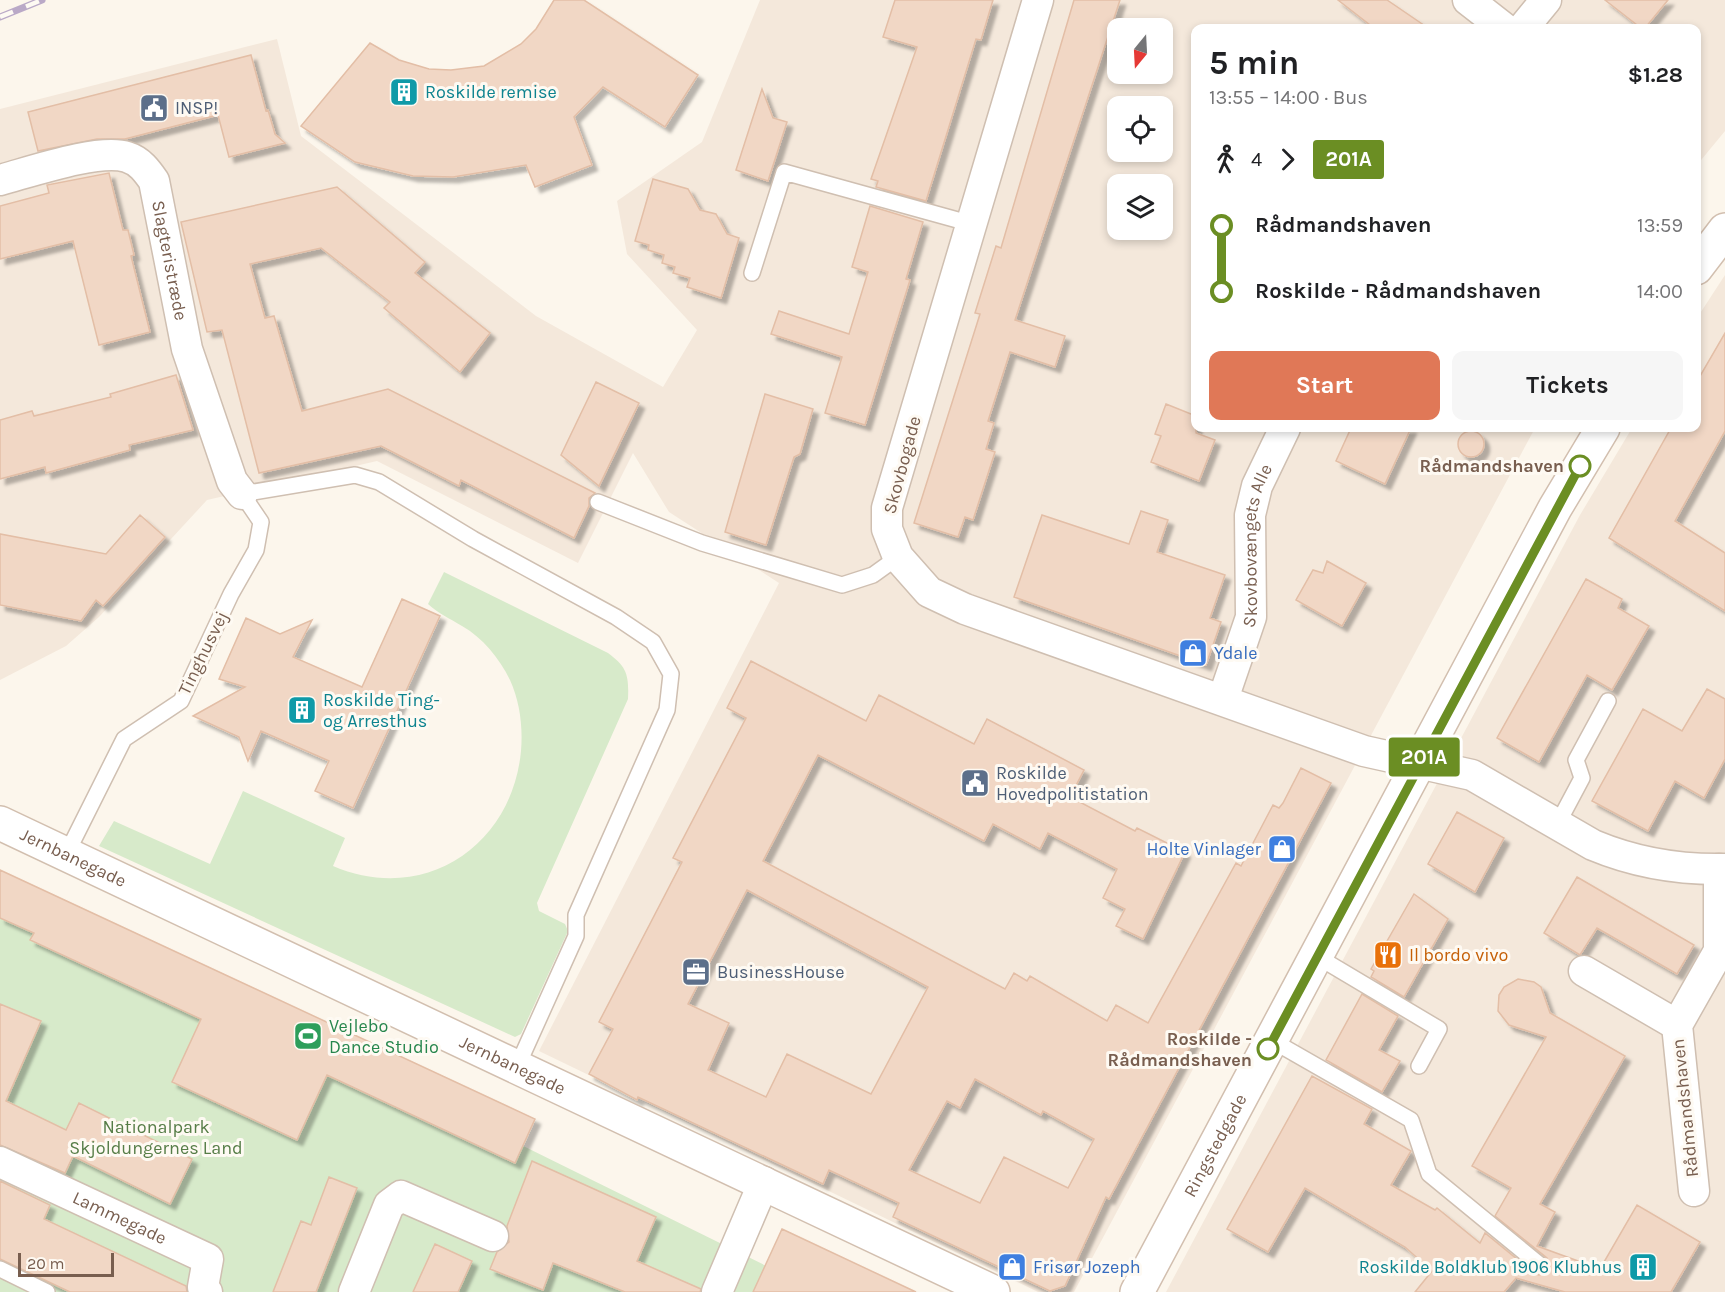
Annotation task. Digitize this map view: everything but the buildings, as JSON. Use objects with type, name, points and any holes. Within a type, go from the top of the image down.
[{"type":"main road","points":[[1701,261],[1725,230]]},
{"type":"main road","name":"Ringstedgade","points":[[1137,1292],[1318,957],[1555,508],[1601,432]]},
{"type":"main road","name":"Jernbanegade","points":[[0,823],[993,1292]]},
{"type":"street","name":"Skovbogade","points":[[1038,0],[887,508],[887,529],[898,557],[928,592],[965,609],[1364,751],[1420,764]]},
{"type":"street","points":[[1468,0],[1499,24]]},
{"type":"street","points":[[1526,24],[1546,0]]},
{"type":"street","name":"Slagteristræde","points":[[0,180],[106,154],[128,157],[144,167],[154,181],[187,350],[232,481],[242,494]]},
{"type":"street","name":"Skovbovængets Alle","points":[[1223,699],[1251,617],[1253,593],[1250,515],[1257,486],[1283,432]]},
{"type":"street","name":"Rådmandshaven","points":[[1420,764],[1472,775],[1593,845],[1633,860],[1661,866],[1722,869],[1719,951],[1677,1024],[1694,1191]]},
{"type":"street","name":"Rådmandshaven","points":[[1584,971],[1677,1024]]},
{"type":"street","name":"Lammegade","points":[[0,1162],[208,1259],[203,1287],[207,1292]]},
{"type":"street","points":[[717,1292],[764,1182]]},
{"type":"street","points":[[354,1292],[389,1205],[401,1196],[493,1236]]},
{"type":"lane","points":[[752,273],[784,172],[972,224]]},
{"type":"lane","points":[[242,494],[355,475],[379,482],[473,539],[616,617],[653,642],[670,674],[667,710],[576,915],[576,936],[517,1067]]},
{"type":"lane","name":"Tinghusvej","points":[[66,855],[124,739],[181,701],[231,594],[256,550],[261,522],[242,494]]},
{"type":"lane","points":[[598,502],[742,556],[842,585],[873,574],[898,557]]},
{"type":"lane","points":[[1557,825],[1582,778],[1576,760],[1608,701]]},
{"type":"lane","points":[[1318,957],[1439,1029],[1419,1066]]},
{"type":"lane","points":[[1273,1041],[1411,1120],[1429,1174],[1540,1265]]},
{"type":"lane","points":[[0,1269],[47,1292]]},
{"type":"shaded area","points":[[760,0],[1725,0],[1725,131],[1701,160],[1701,24],[1191,24],[1191,432],[1533,432],[1074,1292],[1038,1292],[539,1051],[779,583],[669,512],[633,453],[578,563],[377,461],[207,500],[99,617],[66,646],[0,680],[0,109],[277,39],[301,136],[536,316],[663,387],[697,330],[627,254],[617,201],[702,142]]},
{"type":"shaded area","points":[[1725,275],[1725,1292],[1166,1292],[1580,515],[1630,432],[1701,432],[1701,312]]},
{"type":"green space","points":[[444,572],[608,653],[623,667],[628,684],[628,699],[537,903],[539,911],[565,924],[568,931],[521,1034],[515,1037],[99,846],[114,821],[210,864],[243,791],[345,838],[333,866],[367,876],[399,878],[430,872],[457,859],[481,840],[500,815],[514,785],[521,751],[520,715],[510,680],[496,656],[477,636],[428,604]]},
{"type":"green space","name":"Nationalpark Skjoldungernes Land","points":[[0,888],[819,1292],[0,1292]]},
{"type":"railway","points":[[0,17],[42,0]]},
{"type":"bus line","name":"201A","points":[[1268,1049],[1460,691],[1555,508],[1580,466]]},
{"type":"place","name":"Roskilde remise","points":[[404,92]]},
{"type":"place","name":"INSP!","points":[[154,108]]},
{"type":"place","name":"Rådmandshaven","points":[[1580,466]]},
{"type":"place","name":"Ydale","points":[[1193,653]]},
{"type":"place","name":"Roskilde Ting- og Arresthus","points":[[302,710]]},
{"type":"place","name":"Roskilde Hovedpolitistation","points":[[975,783]]},
{"type":"place","name":"Holte Vinlager","points":[[1282,849]]},
{"type":"place","name":"Il bordo vivo","points":[[1388,955]]},
{"type":"place","name":"BusinessHouse","points":[[696,972]]},
{"type":"place","name":"Vejlebo Dance Studio","points":[[308,1036]]},
{"type":"place","name":"Roskilde - Rådmandshaven","points":[[1268,1049]]},
{"type":"place","name":"Frisør Jozeph","points":[[1012,1267]]},
{"type":"place","name":"Roskilde Boldklub 1906 Klubhus","points":[[1643,1267]]}]
